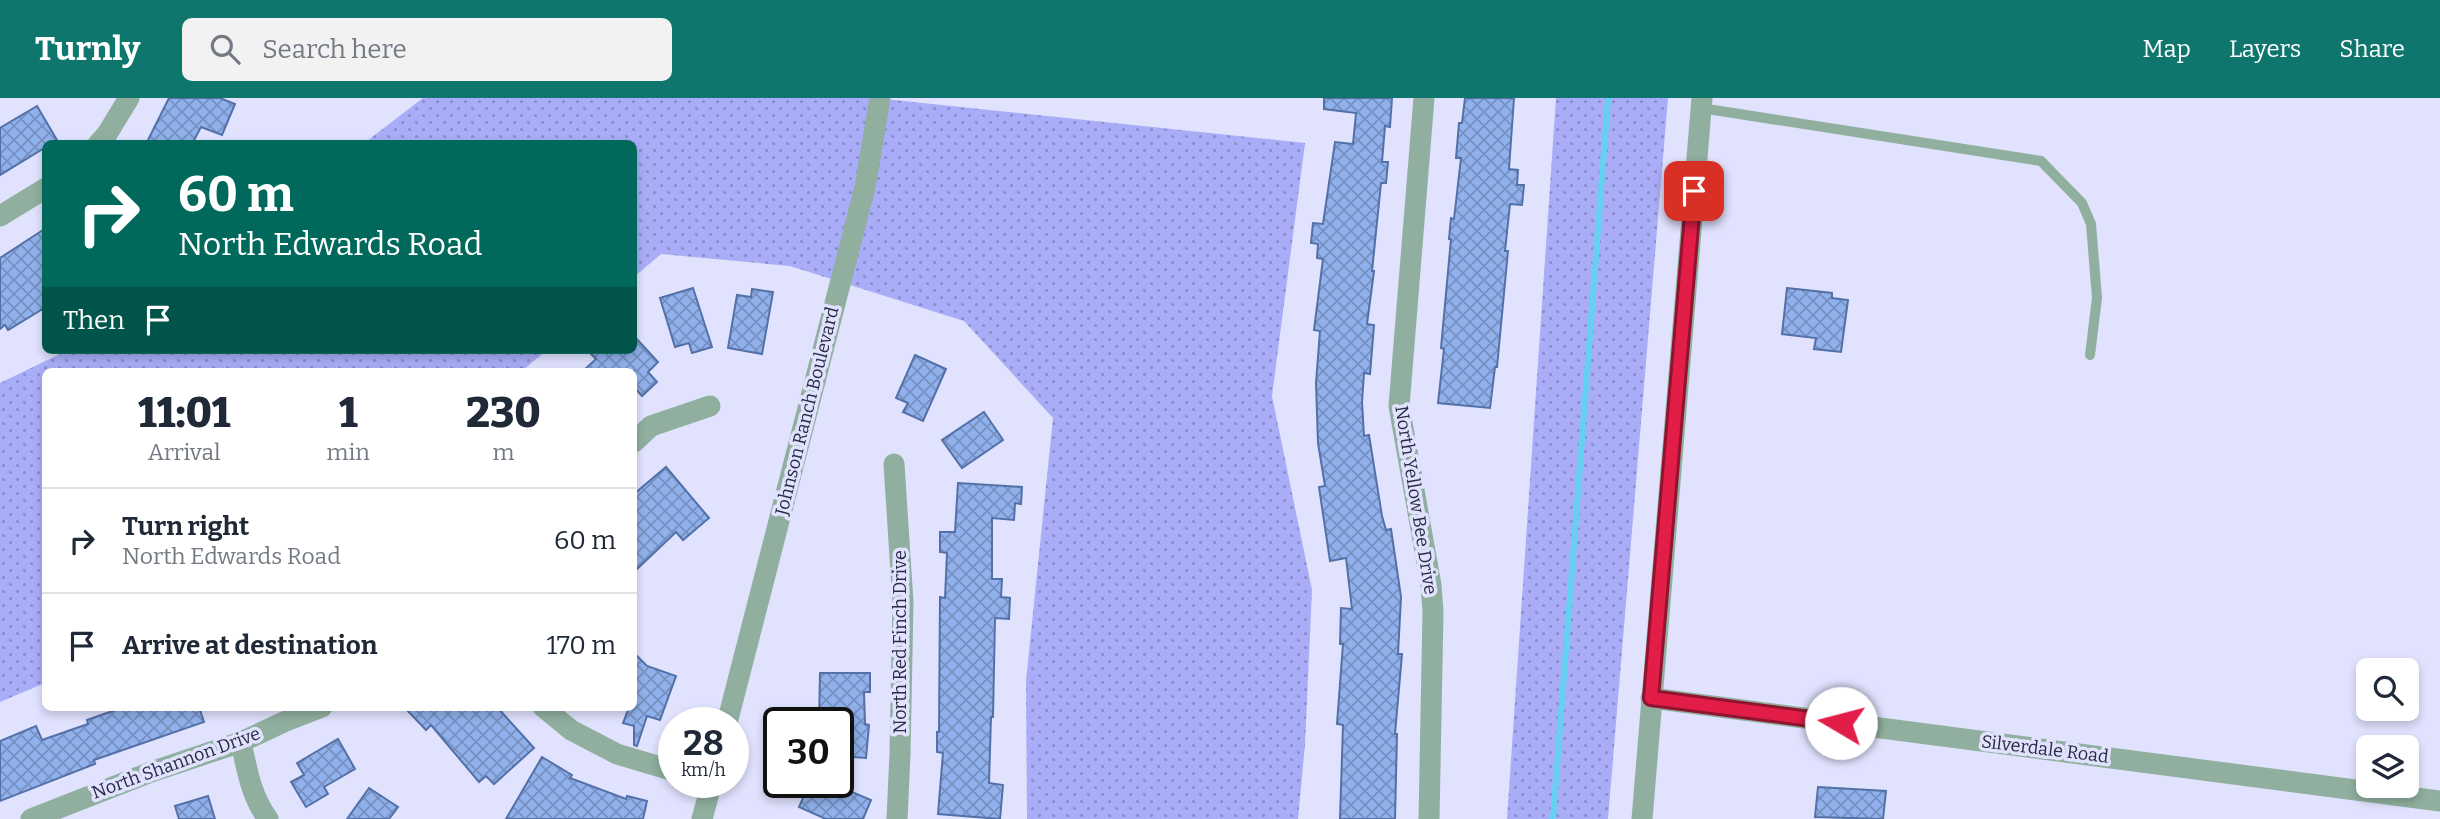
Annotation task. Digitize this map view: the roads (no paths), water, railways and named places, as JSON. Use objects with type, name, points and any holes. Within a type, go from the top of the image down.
[{"type":"street","points":[[102,140],[129,98]]},
{"type":"street","name":"Johnson Ranch Boulevard","points":[[731,707],[865,187],[880,98]]},
{"type":"street","name":"North Yellow Bee Drive","points":[[1424,98],[1399,406],[1431,584],[1433,612],[1429,819]]},
{"type":"street","points":[[1642,819],[1702,103]]},
{"type":"street","points":[[0,216],[42,190]]},
{"type":"street","points":[[637,439],[651,426],[710,406]]},
{"type":"street","name":"North Red Finch Drive","points":[[894,464],[903,603],[901,754],[897,819]]},
{"type":"street","name":"Silverdale Road","points":[[1651,698],[2440,801]]},
{"type":"street","name":"North Shannon Drive","points":[[31,819],[151,772],[241,742],[312,711]]},
{"type":"street","points":[[548,711],[571,730],[617,754],[658,766]]},
{"type":"street","points":[[241,742],[250,784],[261,810],[268,819]]},
{"type":"street","points":[[702,819],[707,798]]},
{"type":"lane","points":[[1702,103],[2041,161],[2082,203],[2091,224],[2098,298],[2090,355]]},
{"type":"waterway","points":[[1553,819],[1608,98]]}]
